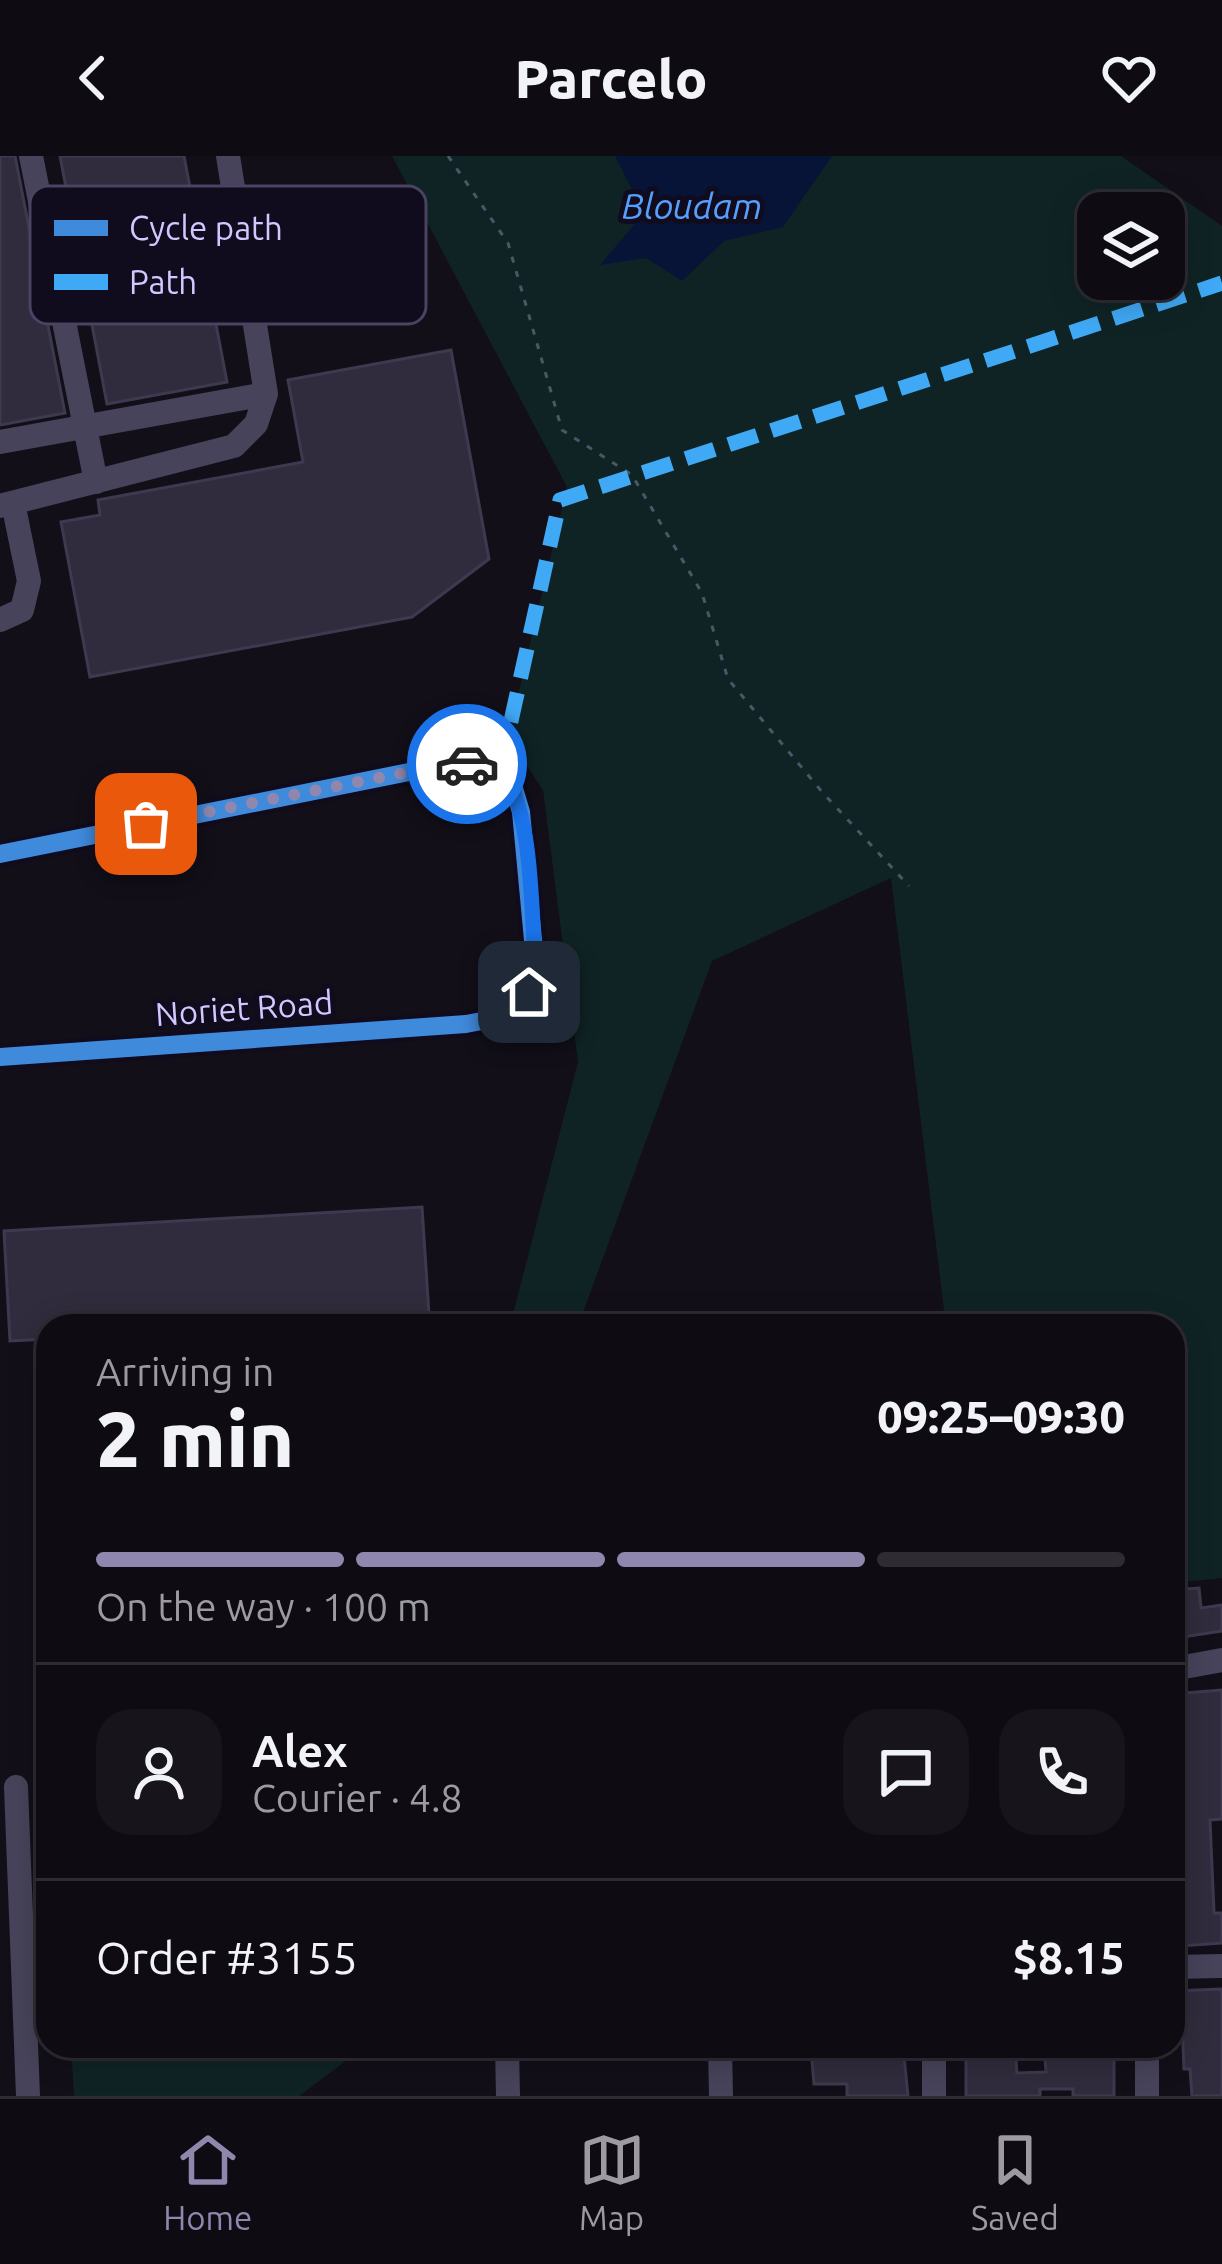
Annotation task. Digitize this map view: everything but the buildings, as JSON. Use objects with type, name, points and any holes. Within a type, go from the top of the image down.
[{"type":"street","points":[[31,156],[37,186]]},
{"type":"street","points":[[228,156],[233,186]]},
{"type":"street","points":[[65,324],[96,482]]},
{"type":"street","points":[[0,620],[22,610],[29,581],[6,505],[233,446],[256,424],[266,394],[255,324]]},
{"type":"street","points":[[0,442],[266,394]]},
{"type":"street","name":"Noriet Road","points":[[0,854],[454,763],[501,766],[521,812],[536,972],[517,1007],[492,1019],[0,1057]]},
{"type":"street","points":[[1185,1668],[1222,1660]]},
{"type":"street","points":[[16,1786],[28,2096]]},
{"type":"street","points":[[1185,1967],[1222,1966]]},
{"type":"street","points":[[507,2058],[508,2096]]},
{"type":"street","points":[[720,2058],[722,2096]]},
{"type":"street","points":[[934,2058],[934,2096]]},
{"type":"street","points":[[1147,2058],[1148,2096]]},
{"type":"path","points":[[448,156],[508,243],[562,430],[632,475],[702,593],[728,679],[909,886]]},
{"type":"green space","points":[[392,156],[1121,156],[1173,192],[1077,192],[1077,300],[1185,300],[1185,200],[1222,226],[1222,1578],[1185,1582],[1185,1314],[945,1314],[891,878],[712,961],[582,1314],[513,1314],[578,1062],[543,790],[508,738],[567,487],[426,220],[426,186],[408,186]]},
{"type":"green space","points":[[72,2058],[350,2058],[299,2096],[74,2096]]},
{"type":"water","name":"Bloudam","points":[[615,156],[832,156],[783,227],[724,241],[682,281],[646,258],[600,265],[644,213]]},
{"type":"marked path","points":[[501,766],[560,500],[1222,283]]},
{"type":"cycle path","points":[[0,854],[454,763],[501,766],[521,812],[536,972],[517,1007],[466,1024],[0,1057]]},
{"type":"way so far","points":[[146,824],[467,764]]},
{"type":"route","points":[[467,764],[501,766],[521,812],[536,972],[529,992]]}]
